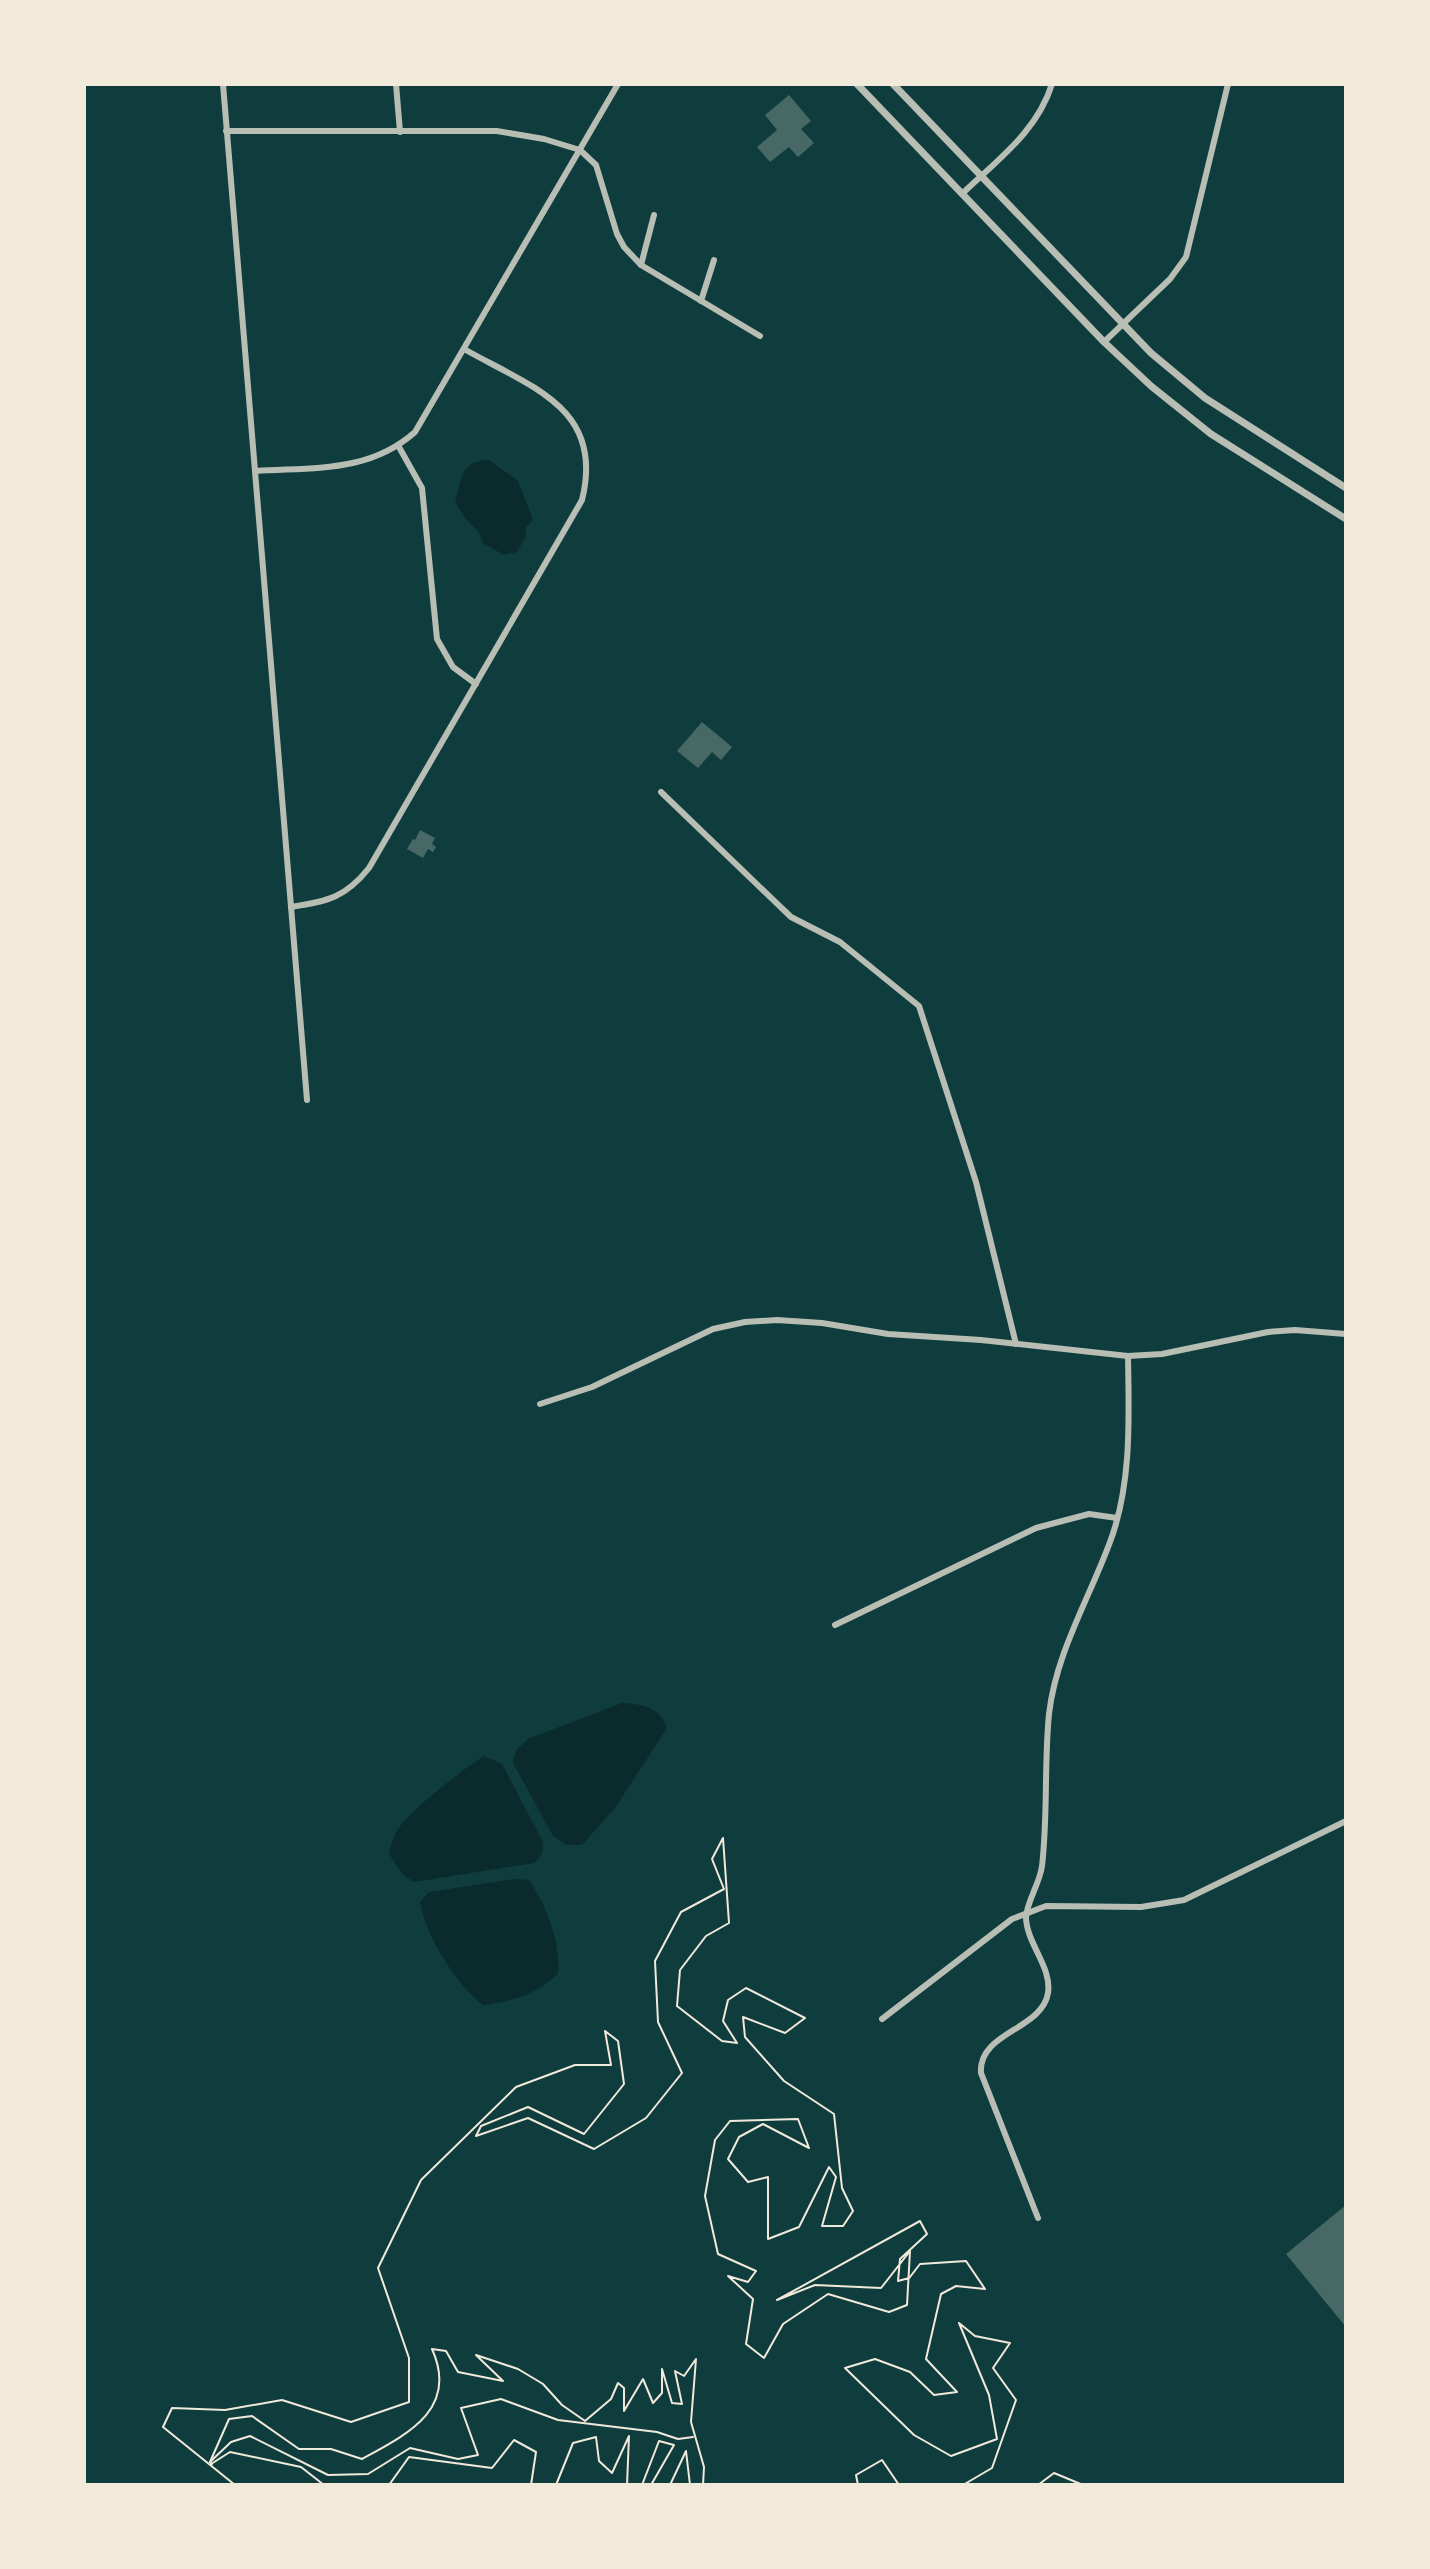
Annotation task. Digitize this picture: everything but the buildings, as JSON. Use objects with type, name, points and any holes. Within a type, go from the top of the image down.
[{"type":"street","points":[[223,84],[307,1100]]},
{"type":"street","points":[[396,84],[400,132]]},
{"type":"street","points":[[256,471],[359,463],[399,447],[420,425],[618,84]]},
{"type":"street","points":[[857,84],[1104,342],[1151,386],[1190,418],[1248,458],[1346,519]]},
{"type":"street","points":[[893,84],[1151,353],[1205,398],[1346,488]]},
{"type":"street","points":[[962,194],[1035,122],[1052,84]]},
{"type":"street","points":[[1104,342],[1170,279],[1190,248],[1228,84]]},
{"type":"street","points":[[226,131],[497,131],[544,139],[580,150],[596,165],[617,234],[624,247],[641,265],[760,336]]},
{"type":"street","points":[[641,265],[654,215]]},
{"type":"street","points":[[701,301],[714,260]]},
{"type":"street","points":[[291,907],[325,901],[356,885],[377,855],[575,517],[582,500],[588,461],[583,438],[570,417],[556,402],[464,349]]},
{"type":"street","points":[[399,447],[422,488],[437,639],[453,667],[476,684]]},
{"type":"street","points":[[661,792],[791,917],[840,942],[919,1006],[976,1182],[1016,1344]]},
{"type":"street","points":[[540,1404],[592,1387],[713,1329],[745,1322],[777,1320],[822,1323],[888,1334],[1128,1356],[1162,1354],[1268,1332],[1295,1330],[1346,1334]]},
{"type":"street","points":[[1038,2218],[981,2073],[981,2063],[983,2056],[994,2045],[1037,2013],[1048,1995],[1045,1970],[1028,1930],[1027,1912],[1039,1883],[1042,1861],[1047,1743],[1055,1681],[1111,1541],[1117,1518],[1125,1476],[1128,1356]]},
{"type":"street","points":[[835,1625],[1036,1528],[1089,1514],[1117,1518]]},
{"type":"street","points":[[882,2019],[956,1960],[1012,1919],[1027,1912],[1046,1906],[1141,1907],[1184,1900],[1346,1821]]},
{"type":"path","points":[[235,2485],[163,2427],[172,2408],[225,2410],[282,2400],[351,2422],[409,2402],[409,2358],[378,2268],[421,2180],[516,2087],[575,2065],[611,2065],[605,2031],[618,2041],[624,2084],[584,2134],[528,2107],[481,2126],[476,2136],[528,2118],[594,2149],[646,2118],[682,2073],[658,2022],[655,1961],[681,1912],[724,1889],[712,1859],[723,1838],[729,1923],[706,1936],[680,1970],[677,2006],[722,2041],[737,2043],[723,2021],[728,2000],[746,1988],[805,2018],[785,2033],[743,2017],[745,2037],[784,2081],[834,2114],[842,2188],[853,2211],[843,2226],[822,2226],[836,2177],[829,2167],[799,2227],[768,2239],[768,2177],[748,2182],[728,2159],[739,2137],[763,2124],[809,2148],[798,2119],[730,2121],[715,2140],[705,2196],[718,2254],[756,2271],[748,2282],[728,2276],[753,2299],[746,2344],[764,2358],[783,2324],[828,2294],[889,2312],[907,2305],[909,2278],[910,2251],[899,2264],[881,2288],[815,2285],[777,2300],[920,2221],[927,2234],[900,2259],[899,2264],[898,2281],[909,2278],[920,2264],[966,2261],[985,2289],[956,2286],[941,2294],[926,2359],[957,2392],[934,2395],[910,2372],[875,2359],[845,2368],[914,2435],[951,2456],[997,2439],[989,2395],[959,2323],[975,2336],[1010,2343],[993,2368],[1016,2400],[992,2468],[963,2485]]},
{"type":"path","points":[[211,2464],[229,2419],[252,2416],[299,2449],[331,2449],[362,2459],[410,2433],[440,2394],[440,2367],[432,2349],[446,2351],[458,2372],[503,2381],[476,2355],[518,2369],[543,2384],[562,2405],[585,2421],[611,2399],[618,2383],[624,2388],[624,2411],[643,2379],[653,2403],[662,2393],[662,2369],[672,2403],[682,2404],[675,2371],[684,2376],[696,2359],[691,2422],[704,2467],[703,2485]]},
{"type":"path","points":[[211,2464],[231,2442],[250,2436],[328,2475],[368,2474],[410,2448],[458,2459],[478,2455],[461,2408],[501,2399],[558,2420],[657,2432],[678,2439],[695,2437]]},
{"type":"path","points":[[556,2485],[573,2443],[596,2437],[599,2461],[612,2473],[629,2436],[627,2485]]},
{"type":"path","points":[[389,2485],[409,2457],[492,2468],[514,2440],[536,2452],[531,2485]]},
{"type":"path","points":[[642,2485],[659,2441],[674,2445],[651,2485]]},
{"type":"path","points":[[670,2485],[686,2451],[690,2485]]},
{"type":"path","points":[[211,2464],[230,2452],[301,2467],[324,2485]]},
{"type":"path","points":[[858,2485],[856,2475],[882,2460],[899,2485]]},
{"type":"path","points":[[1038,2485],[1054,2473],[1083,2485]]},
{"type":"path","points":[[346,2485],[360,2485]]},
{"type":"water","points":[[489,460],[518,481],[533,520],[526,527],[526,536],[517,552],[504,555],[483,543],[478,531],[455,502],[467,467]]},
{"type":"water","points":[[622,1703],[655,1711],[667,1728],[615,1808],[582,1845],[566,1845],[553,1836],[513,1763],[516,1750],[528,1739]]},
{"type":"water","points":[[484,1756],[502,1764],[543,1842],[542,1854],[534,1863],[414,1882],[403,1875],[389,1854],[396,1832],[428,1798]]},
{"type":"water","points":[[515,1879],[529,1880],[541,1901],[555,1937],[558,1974],[523,1996],[483,2005],[463,1986],[444,1959],[428,1929],[420,1902],[429,1892]]}]
